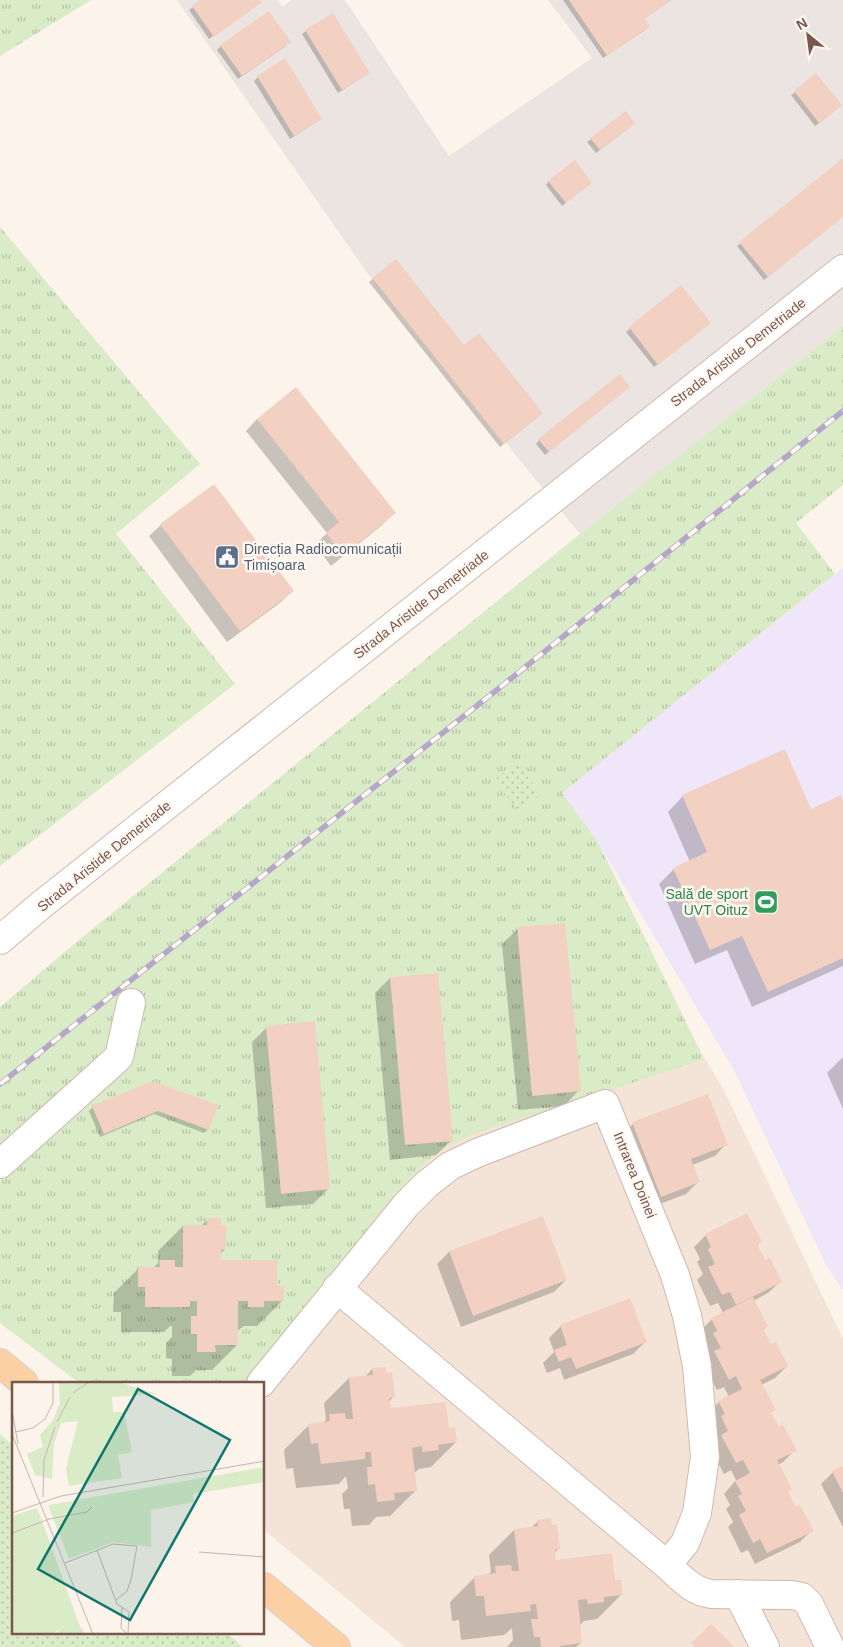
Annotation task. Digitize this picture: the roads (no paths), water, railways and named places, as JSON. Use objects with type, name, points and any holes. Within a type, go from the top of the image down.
[{"type":"main road","points":[[0,1363],[23,1382]]},
{"type":"main road","points":[[265,1588],[336,1647]]},
{"type":"street","name":"Strada Aristide Demetriade","points":[[0,940],[843,269]]},
{"type":"street","points":[[0,1164],[120,1057],[131,1003]]},
{"type":"street","name":"Intrarea Doinei","points":[[262,1382],[406,1205],[427,1184],[450,1166],[477,1153],[605,1104],[675,1275],[687,1316],[697,1366],[705,1457],[696,1513],[685,1543],[667,1565]]},
{"type":"street","points":[[337,1288],[667,1565],[688,1585],[699,1592],[711,1594],[791,1595],[802,1597],[809,1604],[830,1647]]},
{"type":"street","points":[[738,1594],[765,1647]]},
{"type":"railway","points":[[0,1084],[493,693],[843,411]]},
{"type":"place","name":"Direcția Radiocomunicații Timișoara","points":[[227,557]]},
{"type":"place","name":"Sală de sport UVT Oituz","points":[[766,902]]}]
